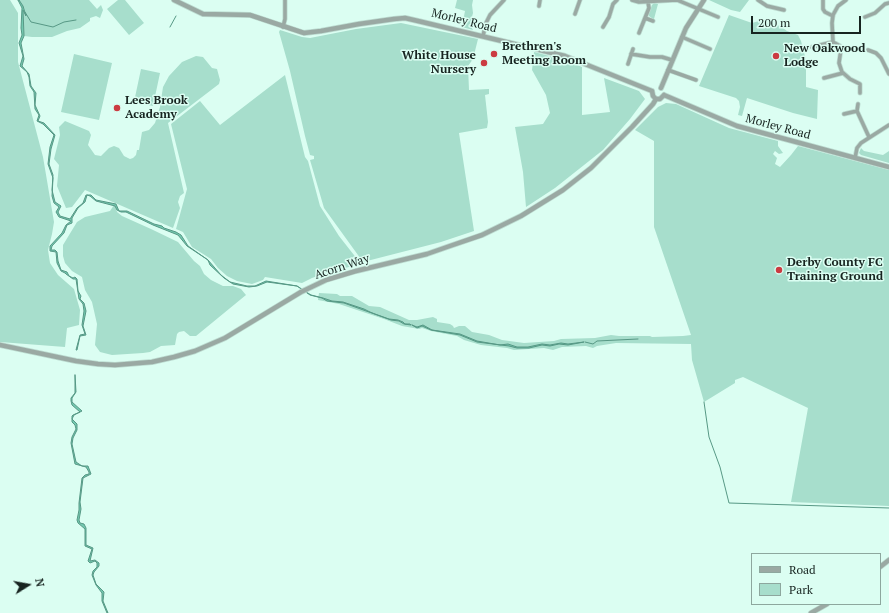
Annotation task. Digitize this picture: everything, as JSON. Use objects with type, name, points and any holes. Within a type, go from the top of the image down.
[{"type":"street","name":"Morley Road","points":[[174,0],[203,14],[250,15],[297,31],[311,33],[368,22],[405,18],[565,56],[652,91]]},
{"type":"street","points":[[283,26],[285,19],[285,0]]},
{"type":"street","points":[[483,36],[486,23],[490,15],[504,0]]},
{"type":"street","points":[[539,6],[540,0]]},
{"type":"street","points":[[575,14],[580,0]]},
{"type":"street","points":[[603,27],[609,17],[613,4],[617,0]]},
{"type":"street","points":[[632,0],[639,2],[677,0],[718,16]]},
{"type":"street","points":[[661,88],[682,37],[704,0]]},
{"type":"street","points":[[758,0],[767,6],[784,10]]},
{"type":"street","points":[[823,0],[823,9],[825,12],[833,16]]},
{"type":"street","points":[[833,42],[833,16],[838,6],[846,0]]},
{"type":"street","points":[[639,33],[648,8],[648,2]]},
{"type":"street","points":[[865,17],[875,13],[885,4],[889,3]]},
{"type":"street","points":[[645,18],[653,21]]},
{"type":"street","points":[[682,37],[710,49]]},
{"type":"street","points":[[812,46],[833,42],[840,46],[839,63],[842,73],[860,84],[860,93]]},
{"type":"street","points":[[628,64],[633,49]]},
{"type":"street","points":[[868,50],[876,53],[886,64],[889,74]]},
{"type":"street","points":[[632,54],[662,57],[672,60]]},
{"type":"street","points":[[668,70],[696,80]]},
{"type":"street","points":[[824,78],[842,73]]},
{"type":"street","points":[[656,88],[661,88],[664,95],[660,100],[656,99],[653,96],[652,91],[656,88]]},
{"type":"street","name":"Morley Road","points":[[664,95],[737,126],[889,168]]},
{"type":"street","name":"Acorn Way","points":[[0,345],[76,361],[98,364],[130,365],[152,362],[195,351],[225,338],[303,291],[342,275],[427,254],[455,245],[482,235],[521,216],[563,190],[591,168],[632,127],[656,99]]},
{"type":"street","points":[[858,104],[857,111],[869,138]]},
{"type":"street","points":[[844,114],[857,111]]},
{"type":"street","points":[[855,158],[859,145],[889,125]]},
{"type":"street","points":[[881,566],[889,560]]},
{"type":"street","points":[[811,613],[825,605]]},
{"type":"green space","points":[[0,0],[10,0],[18,13],[18,62],[43,157],[54,222],[48,250],[50,263],[58,275],[74,289],[80,310],[79,325],[67,328],[65,347],[0,342]]},
{"type":"green space","points":[[19,0],[89,0],[97,9],[101,5],[103,10],[100,18],[96,16],[90,18],[90,21],[80,28],[52,37],[32,37],[24,36],[23,10],[25,12]]},
{"type":"green space","points":[[118,0],[125,0],[144,23],[129,35],[107,9]]},
{"type":"green space","points":[[457,0],[473,0],[473,13],[470,24],[473,30],[462,27],[465,11],[455,8]]},
{"type":"green space","points":[[709,0],[749,0],[740,12],[731,10]]},
{"type":"green space","points":[[654,3],[658,4],[653,19],[649,16],[649,13]]},
{"type":"green space","points":[[729,15],[752,23],[759,21],[780,26],[787,31],[798,35],[806,60],[806,87],[818,90],[817,119],[747,98],[742,116],[738,115],[740,107],[739,101],[736,98],[699,86]]},
{"type":"green space","points":[[401,23],[478,39],[473,59],[468,66],[469,90],[489,89],[489,94],[485,95],[488,122],[487,128],[459,133],[474,231],[441,242],[363,262],[324,208],[310,160],[314,159],[314,156],[310,155],[279,32],[280,30],[310,38],[356,29]]},
{"type":"green space","points":[[534,52],[565,60],[582,67],[582,115],[610,112],[604,78],[639,91],[645,99],[603,150],[555,188],[526,207],[523,172],[515,127],[543,124],[550,113],[546,95],[532,70]]},
{"type":"green space","points":[[74,54],[112,63],[99,120],[61,112]]},
{"type":"green space","points":[[196,56],[203,57],[212,68],[217,69],[220,80],[219,84],[168,123],[184,193],[180,196],[178,202],[180,208],[173,228],[85,190],[72,207],[66,208],[57,186],[59,165],[54,159],[60,135],[59,127],[65,121],[89,131],[91,135],[88,145],[95,155],[101,156],[109,148],[114,146],[119,148],[124,156],[130,159],[133,158],[136,155],[137,150],[139,150],[142,132],[149,130],[155,123],[160,107],[163,87],[169,76],[182,62]]},
{"type":"green space","points":[[141,69],[160,73],[153,106],[134,102]]},
{"type":"green space","points":[[285,75],[305,157],[308,161],[320,206],[339,236],[361,264],[329,272],[302,283],[265,277],[263,280],[252,284],[237,281],[227,276],[211,259],[192,247],[183,232],[176,229],[187,189],[171,124],[200,101],[220,125]]},
{"type":"green space","name":"Derby County FC Training Ground","points":[[666,103],[676,104],[729,128],[778,141],[778,146],[783,153],[779,154],[775,151],[773,154],[777,158],[775,164],[780,167],[798,146],[889,170],[889,506],[791,502],[808,408],[743,377],[735,380],[735,383],[704,402],[692,360],[691,344],[616,343],[593,348],[586,346],[562,347],[553,350],[544,348],[514,350],[481,345],[464,340],[457,336],[422,328],[419,329],[402,326],[339,304],[318,300],[319,293],[352,296],[369,306],[380,307],[409,320],[433,317],[437,319],[437,322],[450,324],[454,328],[465,326],[472,332],[489,335],[502,340],[524,343],[554,341],[561,339],[595,338],[611,335],[652,337],[691,335],[654,227],[654,141],[635,130],[658,107]]},
{"type":"green space","points":[[861,148],[864,151],[883,155],[889,151],[889,163],[861,155],[859,153]]},
{"type":"green space","points":[[114,205],[116,206],[117,212],[122,216],[178,242],[200,266],[204,274],[211,280],[223,286],[233,286],[241,289],[246,295],[196,336],[190,336],[184,331],[179,332],[177,334],[175,345],[161,346],[150,352],[143,353],[112,355],[100,352],[95,345],[97,324],[92,302],[85,290],[82,277],[72,271],[65,263],[63,256],[63,245],[77,222],[85,217],[110,211]]},
{"type":"shaded area","points":[[18,0],[23,6],[26,16],[23,10],[24,36],[21,43],[24,59],[22,66],[29,74],[31,86],[36,93],[35,105],[40,116],[38,121],[44,123],[55,135],[49,164],[53,178],[48,164],[50,147],[54,135],[43,124],[37,121],[39,115],[35,109],[34,92],[30,86],[27,72],[20,66],[23,56],[19,43],[22,35],[22,8]]},
{"type":"shaded area","points":[[52,191],[55,202],[61,206],[58,212],[60,216],[70,219],[77,208],[83,203],[87,195],[85,202],[78,208],[72,218],[72,223],[67,225],[64,233],[52,246],[51,250],[55,250],[57,252],[61,270],[67,272],[69,276],[77,279],[78,291],[81,296],[80,299],[84,303],[86,311],[83,326],[86,335],[80,336],[77,350],[80,335],[85,334],[82,325],[84,311],[83,304],[79,299],[76,279],[73,279],[61,271],[57,263],[56,252],[50,251],[50,246],[62,233],[66,225],[71,221],[59,217],[56,212],[59,207],[54,203]]},
{"type":"shaded area","points":[[87,195],[91,195],[96,200],[116,204],[119,211],[115,206],[96,201]]},
{"type":"shaded area","points":[[119,211],[127,211],[154,224],[176,232],[181,235],[188,246],[208,260],[187,246],[178,235],[126,212]]},
{"type":"shaded area","points":[[208,260],[221,275],[230,282],[224,278],[210,265]]},
{"type":"shaded area","points":[[266,281],[297,286],[267,282],[257,286],[249,287],[230,282],[247,286],[255,286]]},
{"type":"shaded area","points":[[297,286],[311,295],[332,301],[343,302],[389,319],[398,320],[405,324],[411,325],[404,324],[399,321],[391,320],[344,303],[327,301],[310,295]]},
{"type":"shaded area","points":[[412,325],[417,327],[423,325],[432,330],[460,334],[477,341],[497,345],[477,342],[460,335],[431,330],[422,326],[417,328]]},
{"type":"shaded area","points":[[584,342],[568,345],[559,344],[550,346],[542,345],[529,348],[517,348],[500,345],[508,344],[517,347],[528,347],[542,344],[550,345],[561,343],[568,344]]},
{"type":"shaded area","points":[[75,375],[76,392],[72,398],[72,402],[82,411],[80,412],[72,405],[71,401],[71,398],[75,393]]},
{"type":"shaded area","points":[[72,419],[77,424],[77,430],[72,444],[76,462],[82,466],[75,464],[71,443],[76,429]]},
{"type":"shaded area","points":[[82,466],[88,466],[91,474],[83,478],[79,520],[80,523],[84,524],[86,528],[86,545],[93,548],[90,561],[95,560],[99,563],[99,566],[93,575],[96,584],[104,592],[103,601],[108,613],[102,601],[102,593],[96,585],[92,575],[93,571],[97,567],[97,563],[95,561],[90,563],[88,561],[92,549],[85,546],[85,529],[78,523],[77,520],[82,478],[89,474],[86,467]]},
{"type":"waterway","points":[[25,12],[31,22],[53,27],[64,22],[76,20]]},
{"type":"waterway","points":[[170,27],[176,16]]},
{"type":"waterway","points":[[585,342],[593,344],[597,341],[638,339]]},
{"type":"waterway","points":[[704,402],[709,437],[720,467],[729,503],[889,508]]},
{"type":"place","name":"Brethren's Meeting Room","points":[[494,54]]},
{"type":"place","name":"New Oakwood Lodge","points":[[776,56]]},
{"type":"place","name":"White House Nursery","points":[[484,63]]},
{"type":"place","name":"Lees Brook Academy","points":[[117,108]]},
{"type":"place","name":"Derby County FC Training Ground","points":[[779,270]]}]
